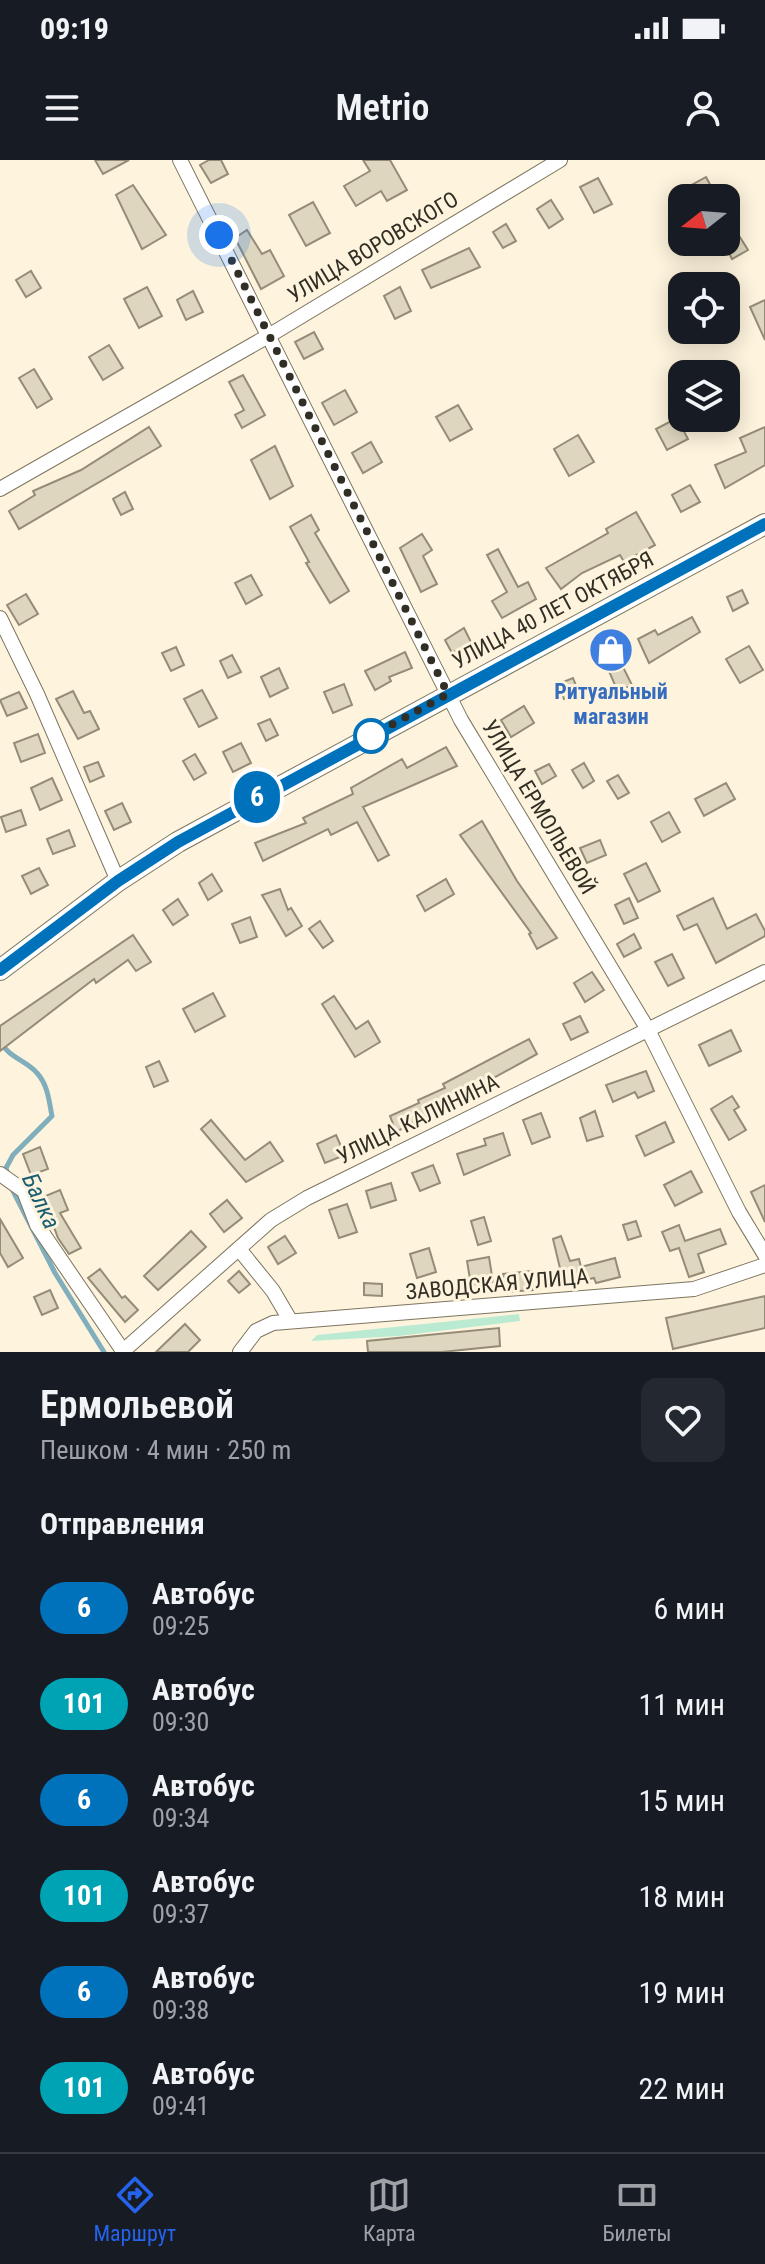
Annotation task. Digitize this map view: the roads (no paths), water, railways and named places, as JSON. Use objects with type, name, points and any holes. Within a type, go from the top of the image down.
[{"type":"street","name":"УЛИЦА ЕРМОЛЬЕВОЙ","points":[[180,160],[448,694],[647,1028],[739,1212],[765,1255]]},
{"type":"street","name":"УЛИЦА ВОРОВСКОГО","points":[[0,489],[270,335],[560,160]]},
{"type":"street","name":"УЛИЦА 40 ЛЕТ ОКТЯБРЯ","points":[[0,970],[118,881],[247,802],[765,524]]},
{"type":"street","points":[[0,618],[37,694],[118,881]]},
{"type":"street","name":"УЛИЦА КАЛИНИНА","points":[[123,1352],[271,1220],[307,1198],[765,972]]},
{"type":"street","points":[[0,1174],[24,1191],[37,1225],[123,1352]]},
{"type":"street","points":[[239,1249],[273,1291],[290,1320]]},
{"type":"street","name":"ЗАВОДСКАЯ УЛИЦА","points":[[240,1352],[256,1331],[290,1320],[431,1313],[694,1289],[765,1265]]},
{"type":"waterway","name":"Балка","points":[[0,1039],[11,1054],[41,1078],[48,1093],[52,1116],[13,1155],[6,1168],[8,1175]]},
{"type":"waterway","name":"Балка","points":[[12,1189],[55,1273],[104,1352]]},
{"type":"place","name":"Ритуальный магазин","points":[[611,650]]}]
